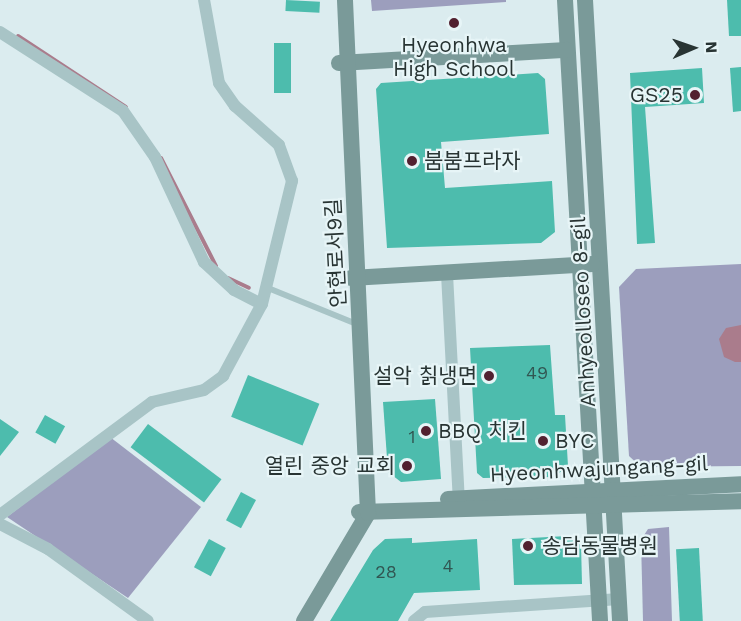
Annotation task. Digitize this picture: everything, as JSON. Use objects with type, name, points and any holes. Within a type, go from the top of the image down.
[{"type":"street","points":[[0,515],[152,402],[204,390],[223,376],[262,304],[291,191],[288,163],[268,131],[235,106],[219,82],[204,0]]},
{"type":"street","name":"안현로서9길","points":[[335,0],[344,63]]},
{"type":"street","name":"안현로서9길","points":[[345,0],[344,63],[356,278],[364,508]]},
{"type":"street","name":"Anhyeolloseo 8-gil","points":[[565,0],[583,266],[600,621]]},
{"type":"street","name":"Anhyeolloseo 8-gil","points":[[585,0],[603,263],[620,621]]},
{"type":"street","points":[[0,32],[123,111],[155,156],[204,262],[234,290],[262,304]]},
{"type":"street","points":[[344,63],[567,50]]},
{"type":"street","points":[[356,278],[603,263]]},
{"type":"street","points":[[447,274],[459,504]]},
{"type":"street","name":"안현로서9길","points":[[356,278],[354,323],[364,508]]},
{"type":"street","name":"Hyeonhwajungang-gil","points":[[364,508],[616,500],[741,484]]},
{"type":"street","points":[[616,500],[741,501]]},
{"type":"street","points":[[296,621],[364,508]]},
{"type":"street","points":[[304,621],[364,508]]},
{"type":"street","points":[[0,525],[48,549],[148,621]]},
{"type":"street","points":[[414,621],[424,612],[620,599]]},
{"type":"lane","points":[[267,288],[354,323]]},
{"type":"shaded area","points":[[371,0],[506,0],[506,2],[372,11]]},
{"type":"shaded area","points":[[741,264],[741,466],[641,467],[629,456],[619,287],[636,269]]},
{"type":"shaded area","points":[[741,325],[741,362],[735,362],[724,357],[719,339],[726,328]]},
{"type":"shaded area","points":[[110,437],[201,507],[128,598],[7,517]]},
{"type":"shaded area","points":[[669,527],[672,621],[643,621],[641,540],[648,529]]},
{"type":"building","points":[[286,0],[320,2],[319,13],[285,11]]},
{"type":"building","points":[[727,0],[741,0],[741,36],[729,36]]},
{"type":"building","points":[[274,43],[291,43],[291,93],[274,93]]},
{"type":"building","points":[[741,67],[741,111],[733,112],[730,68]]},
{"type":"building","points":[[702,68],[704,103],[645,107],[655,243],[637,244],[630,73]]},
{"type":"building","name":"붐붐프라자","points":[[538,73],[545,79],[549,134],[441,142],[445,188],[552,181],[555,232],[541,243],[387,248],[376,89],[381,83]]},
{"type":"building","points":[[550,345],[555,415],[565,415],[568,466],[554,477],[483,478],[477,473],[470,348]]},
{"type":"building","points":[[248,375],[319,404],[303,446],[231,417]]},
{"type":"building","points":[[435,399],[441,479],[401,482],[388,472],[383,402]]},
{"type":"building","points":[[45,415],[65,426],[55,444],[35,432]]},
{"type":"building","points":[[0,419],[19,432],[0,456]]},
{"type":"building","points":[[148,424],[221,479],[204,503],[131,447]]},
{"type":"building","points":[[241,492],[256,500],[241,528],[226,520]]},
{"type":"building","points":[[567,536],[581,544],[582,584],[514,585],[512,539]]},
{"type":"building","points":[[412,538],[412,543],[477,539],[480,590],[414,593],[398,621],[330,621],[373,550],[385,539]]},
{"type":"building","points":[[209,539],[226,548],[211,576],[194,567]]},
{"type":"building","points":[[699,548],[703,621],[680,621],[676,549]]},
{"type":"waterway","points":[[18,36],[126,107]]},
{"type":"waterway","points":[[161,158],[216,266]]},
{"type":"waterway","points":[[228,278],[249,288]]},
{"type":"place","name":"Hyeonhwa High School","points":[[454,23]]},
{"type":"place","name":"GS25","points":[[695,95]]},
{"type":"place","name":"붐붐프라자","points":[[412,161]]},
{"type":"place","name":"설악 칡냉면","points":[[489,376]]},
{"type":"place","name":"BBQ 치킨","points":[[426,431]]},
{"type":"place","name":"BYC","points":[[543,441]]},
{"type":"place","name":"열린 중앙 교회","points":[[407,466]]},
{"type":"place","name":"송담동물병원","points":[[528,546]]}]
